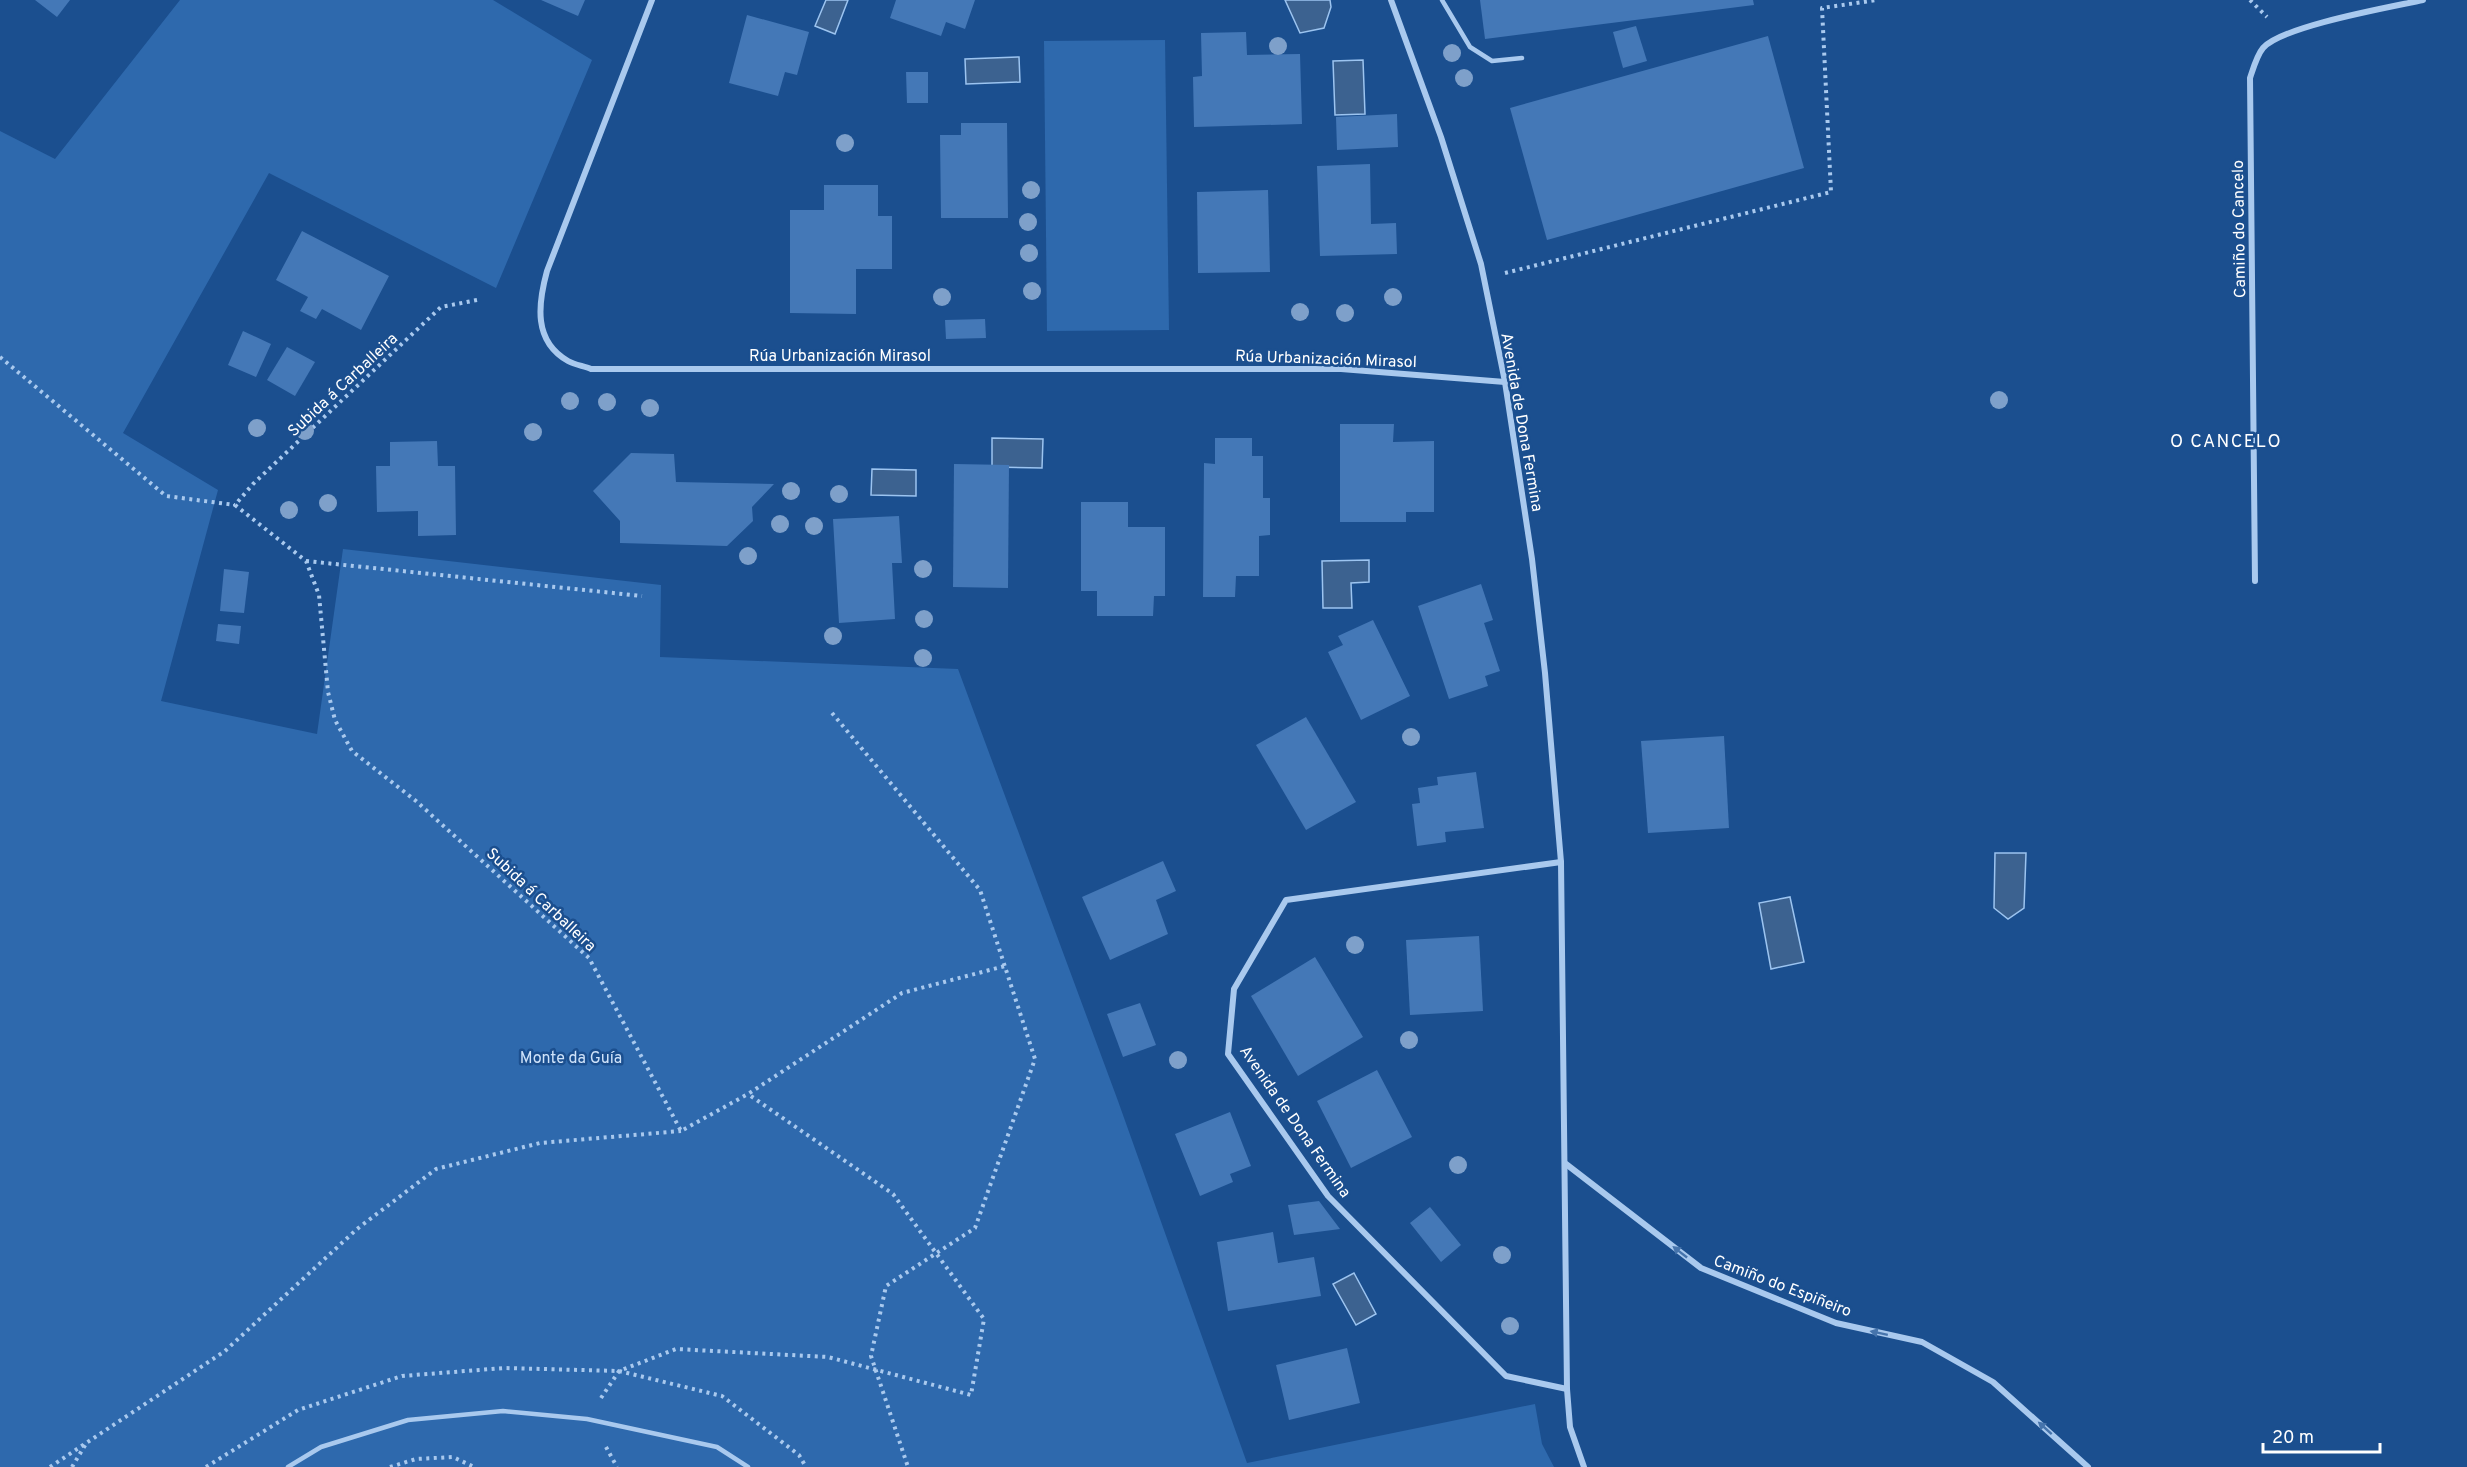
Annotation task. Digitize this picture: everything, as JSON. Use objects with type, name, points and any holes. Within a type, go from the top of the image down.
[{"type":"street","name":"Rúa Urbanización Mirasol","points":[[652,0],[547,271],[540,297],[540,323],[548,342],[568,361],[591,369],[1341,369],[1505,382]]},
{"type":"street","name":"Avenida de Dona Fermina","points":[[1391,0],[1441,137],[1484,279],[1505,382],[1532,559],[1562,862],[1567,1389],[1570,1428],[1584,1467]]},
{"type":"street","name":"Camiño do Cancelo","points":[[2255,581],[2250,78],[2262,48],[2284,34],[2373,10],[2423,0]]},
{"type":"street","name":"Avenida de Dona Fermina","points":[[1562,862],[1286,900],[1234,989],[1228,1054],[1328,1196],[1506,1376],[1567,1389]]},
{"type":"street","name":"Camiño do Espiñeiro","points":[[1566,1164],[1701,1268],[1836,1323],[1922,1342],[1993,1382],[2088,1467]]},
{"type":"lane","points":[[1442,0],[1470,46],[1492,61],[1522,58]]},
{"type":"lane","points":[[288,1467],[321,1447],[408,1420],[503,1412],[588,1419],[717,1447],[748,1467]]},
{"type":"path","points":[[1484,279],[1831,192],[1822,8],[1877,0]]},
{"type":"path","name":"Subida á Carballeira","points":[[235,505],[261,476],[441,307],[477,300]]},
{"type":"path","points":[[0,357],[166,496],[235,505],[306,561],[642,596]]},
{"type":"path","name":"Subida á Carballeira","points":[[306,561],[319,595],[328,692],[334,720],[352,751],[416,801],[589,958],[681,1131]]},
{"type":"path","points":[[832,713],[980,890],[1035,1059],[975,1228],[886,1286],[871,1356],[908,1467]]},
{"type":"path","points":[[50,1467],[225,1351],[357,1229],[436,1169],[540,1143],[681,1131],[748,1094],[902,993],[1005,966]]},
{"type":"path","points":[[588,1419],[619,1371],[676,1349],[828,1357],[971,1395],[984,1318],[893,1194],[748,1094]]},
{"type":"path","points":[[72,1467],[89,1440]]},
{"type":"path","points":[[390,1467],[416,1459],[453,1457],[474,1467]]},
{"type":"green space","name":"Monte da Guía","points":[[180,0],[493,0],[592,60],[496,288],[269,173],[123,433],[218,490],[161,701],[317,734],[343,549],[661,585],[660,657],[958,669],[1118,1101],[1247,1463],[1535,1404],[1542,1444],[1554,1467],[0,1467],[0,131],[55,159]]},
{"type":"green space","points":[[1165,40],[1169,330],[1047,331],[1044,41]]},
{"type":"shaded area","points":[[826,0],[848,0],[835,34],[815,26]]},
{"type":"shaded area","points":[[1285,0],[1330,0],[1331,7],[1324,28],[1300,33]]},
{"type":"shaded area","points":[[1019,57],[1020,82],[966,84],[965,59]]},
{"type":"shaded area","points":[[1363,60],[1365,114],[1335,115],[1333,61]]},
{"type":"shaded area","points":[[992,438],[1043,439],[1042,468],[992,467]]},
{"type":"shaded area","points":[[872,469],[916,470],[916,496],[871,495]]},
{"type":"shaded area","points":[[1369,560],[1369,582],[1351,583],[1352,608],[1323,608],[1322,561]]},
{"type":"shaded area","points":[[1995,853],[2026,853],[2024,908],[2008,919],[1994,908]]},
{"type":"shaded area","points":[[1790,897],[1804,962],[1771,969],[1759,903]]},
{"type":"shaded area","points":[[1354,1273],[1376,1314],[1356,1325],[1333,1284]]},
{"type":"building","points":[[35,0],[70,0],[57,17]]},
{"type":"building","points":[[541,0],[585,0],[578,16]]},
{"type":"building","points":[[896,0],[975,0],[965,29],[946,22],[941,36],[890,18]]},
{"type":"building","points":[[1480,0],[1753,0],[1754,5],[1485,39]]},
{"type":"building","points":[[747,15],[809,32],[797,75],[785,72],[778,96],[729,83]]},
{"type":"building","points":[[1636,26],[1647,61],[1623,68],[1613,32]]},
{"type":"building","points":[[1246,32],[1247,55],[1300,54],[1302,124],[1194,127],[1193,77],[1202,76],[1201,33]]},
{"type":"building","points":[[1768,36],[1804,168],[1547,240],[1510,108]]},
{"type":"building","points":[[906,72],[928,72],[928,103],[907,103]]},
{"type":"building","points":[[1397,114],[1398,147],[1337,150],[1336,117]]},
{"type":"building","points":[[961,123],[1007,123],[1008,218],[941,218],[940,135],[961,135]]},
{"type":"building","points":[[1370,164],[1371,224],[1396,223],[1397,254],[1320,256],[1317,166]]},
{"type":"building","points":[[824,185],[878,185],[878,216],[892,216],[892,269],[856,269],[856,314],[790,313],[790,210],[824,210]]},
{"type":"building","points":[[1268,190],[1270,272],[1198,273],[1197,192]]},
{"type":"building","points":[[302,231],[389,276],[361,330],[322,309],[316,319],[300,311],[308,297],[276,280]]},
{"type":"building","points":[[985,319],[986,338],[946,339],[945,320]]},
{"type":"building","points":[[243,331],[271,344],[256,377],[228,365]]},
{"type":"building","points":[[287,347],[315,362],[295,396],[267,380]]},
{"type":"building","points":[[1340,424],[1394,424],[1393,442],[1434,441],[1434,512],[1406,512],[1406,522],[1340,522]]},
{"type":"building","points":[[1215,438],[1252,438],[1252,456],[1263,456],[1263,498],[1270,498],[1270,535],[1259,536],[1259,576],[1236,576],[1235,597],[1203,597],[1204,463],[1215,464]]},
{"type":"building","points":[[437,441],[438,466],[455,466],[456,535],[418,536],[418,511],[377,512],[376,466],[390,466],[390,442]]},
{"type":"building","points":[[631,453],[674,454],[676,482],[774,484],[752,507],[753,521],[727,546],[620,543],[620,521],[593,491]]},
{"type":"building","points":[[954,464],[1009,465],[1008,588],[953,587]]},
{"type":"building","points":[[1081,502],[1128,502],[1128,527],[1165,527],[1165,596],[1154,596],[1153,616],[1097,616],[1097,591],[1081,591]]},
{"type":"building","points":[[899,516],[902,563],[892,563],[895,619],[839,623],[833,519]]},
{"type":"building","points":[[224,569],[249,572],[244,613],[220,611]]},
{"type":"building","points":[[1481,584],[1493,620],[1484,623],[1500,671],[1485,676],[1488,686],[1449,699],[1418,606]]},
{"type":"building","points":[[1373,620],[1410,696],[1361,720],[1328,652],[1343,645],[1338,636]]},
{"type":"building","points":[[218,624],[241,626],[239,644],[216,641]]},
{"type":"building","points":[[1306,717],[1356,802],[1306,830],[1256,745]]},
{"type":"building","points":[[1724,736],[1729,828],[1648,833],[1641,741]]},
{"type":"building","points":[[1476,772],[1484,828],[1445,832],[1446,842],[1417,846],[1412,804],[1420,803],[1418,788],[1438,785],[1437,777]]},
{"type":"building","points":[[1163,861],[1176,891],[1156,900],[1168,934],[1110,960],[1082,897]]},
{"type":"building","points":[[1479,936],[1483,1011],[1410,1015],[1406,940]]},
{"type":"building","points":[[1315,957],[1363,1037],[1298,1076],[1251,996]]},
{"type":"building","points":[[1140,1003],[1156,1045],[1123,1057],[1107,1014]]},
{"type":"building","points":[[1377,1070],[1412,1137],[1351,1168],[1317,1101]]},
{"type":"building","points":[[1230,1112],[1251,1166],[1230,1174],[1233,1182],[1200,1196],[1175,1134]]},
{"type":"building","points":[[1319,1201],[1340,1229],[1294,1235],[1288,1205]]},
{"type":"building","points":[[1430,1207],[1461,1245],[1441,1262],[1410,1223]]},
{"type":"building","points":[[1273,1232],[1278,1263],[1314,1257],[1321,1296],[1228,1311],[1217,1242]]},
{"type":"building","points":[[1347,1348],[1360,1403],[1289,1420],[1276,1365]]},
{"type":"district","name":"O CANCELO","points":[[2226,441]]}]
